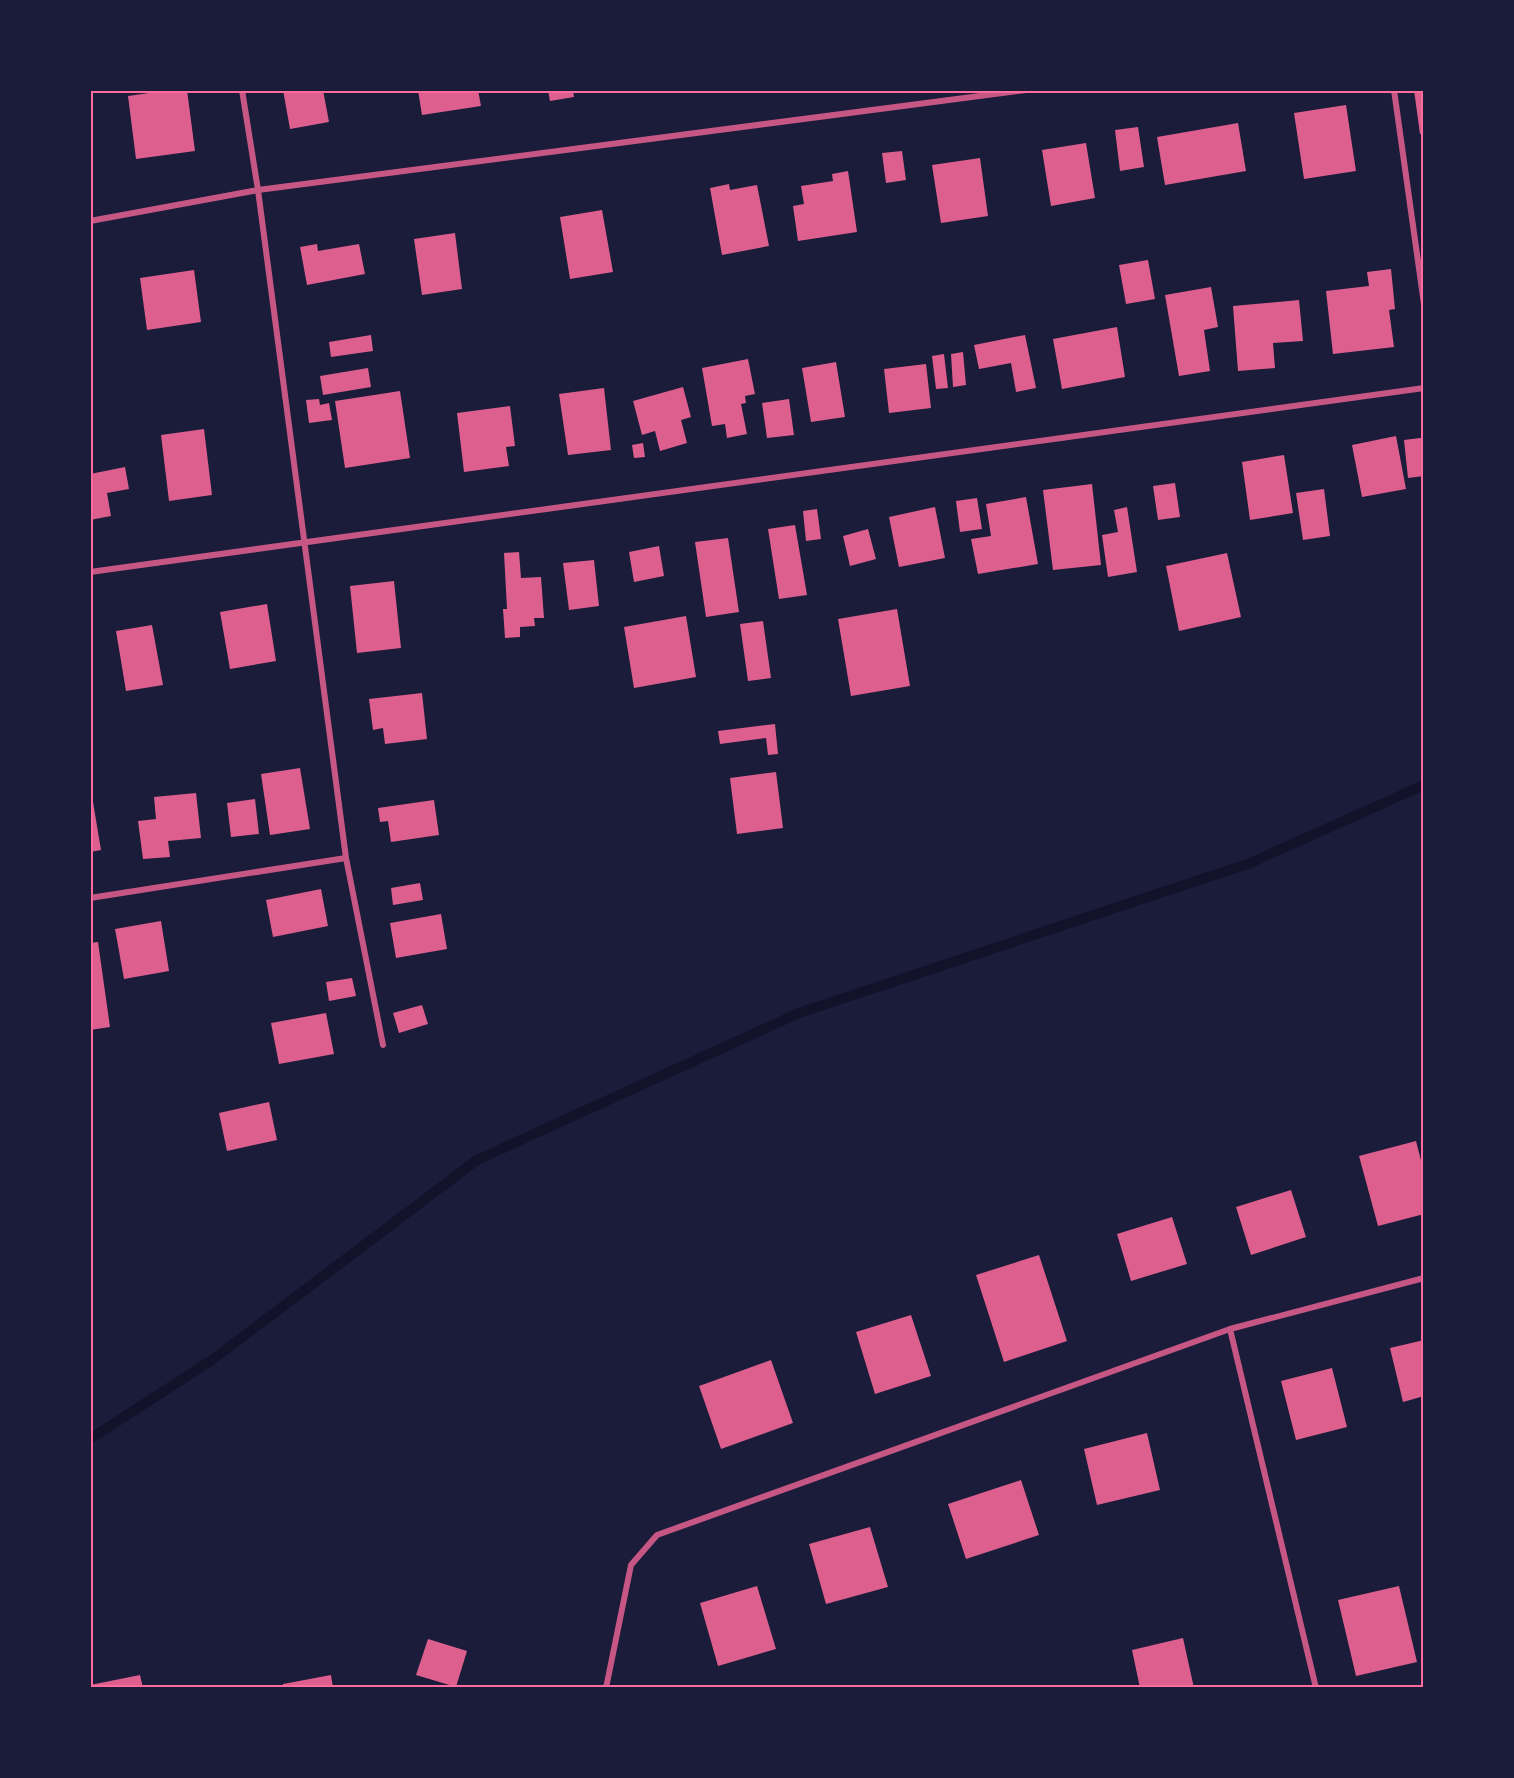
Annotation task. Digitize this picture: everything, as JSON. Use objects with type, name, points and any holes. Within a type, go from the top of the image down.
[{"type":"street","points":[[242,90],[258,190],[345,858],[383,1045]]},
{"type":"street","points":[[90,221],[258,190],[1026,90]]},
{"type":"street","points":[[1394,90],[1424,304]]},
{"type":"street","points":[[90,572],[1424,387]]},
{"type":"street","points":[[90,898],[345,858]]},
{"type":"street","points":[[606,1688],[631,1565],[657,1535],[1230,1329],[1424,1278]]},
{"type":"street","points":[[1230,1329],[1316,1688]]},
{"type":"building","points":[[187,90],[195,151],[136,159],[128,96]]},
{"type":"building","points":[[283,90],[323,90],[329,122],[290,129]]},
{"type":"building","points":[[418,90],[478,90],[481,106],[422,115]]},
{"type":"building","points":[[548,90],[573,90],[574,97],[550,101]]},
{"type":"building","points":[[1414,90],[1424,90],[1424,133],[1420,134]]},
{"type":"building","points":[[1346,105],[1356,171],[1304,179],[1294,113]]},
{"type":"building","points":[[1238,123],[1246,171],[1165,185],[1157,137]]},
{"type":"building","points":[[1138,127],[1144,167],[1120,171],[1115,130]]},
{"type":"building","points":[[1086,143],[1095,198],[1051,206],[1042,150]]},
{"type":"building","points":[[902,151],[906,180],[886,183],[882,153]]},
{"type":"building","points":[[980,158],[988,216],[941,223],[932,165]]},
{"type":"building","points":[[848,171],[857,232],[798,241],[793,206],[804,204],[801,186],[833,181],[832,174]]},
{"type":"building","points":[[729,184],[730,190],[757,185],[769,246],[722,255],[710,188]]},
{"type":"building","points":[[602,210],[613,272],[570,279],[560,217]]},
{"type":"building","points":[[455,233],[462,289],[422,295],[414,239]]},
{"type":"building","points":[[317,244],[318,251],[359,244],[365,274],[307,285],[300,247]]},
{"type":"building","points":[[1148,260],[1155,299],[1126,304],[1119,265]]},
{"type":"building","points":[[1391,269],[1395,309],[1389,310],[1394,347],[1333,354],[1326,291],[1369,286],[1367,272]]},
{"type":"building","points":[[194,270],[201,322],[147,330],[140,278]]},
{"type":"building","points":[[1211,287],[1218,327],[1204,330],[1210,371],[1179,376],[1165,295]]},
{"type":"building","points":[[1299,300],[1303,341],[1273,343],[1275,368],[1238,371],[1233,306]]},
{"type":"building","points":[[1117,327],[1125,377],[1062,389],[1053,339]]},
{"type":"building","points":[[371,335],[373,351],[331,357],[329,342]]},
{"type":"building","points":[[1025,335],[1036,388],[1016,392],[1011,363],[979,369],[974,345]]},
{"type":"building","points":[[963,352],[966,385],[953,387],[951,354]]},
{"type":"building","points":[[944,354],[948,388],[936,389],[932,356]]},
{"type":"building","points":[[748,359],[755,394],[745,396],[746,403],[741,404],[747,434],[727,438],[725,424],[712,426],[702,368]]},
{"type":"building","points":[[836,362],[845,417],[811,422],[802,368]]},
{"type":"building","points":[[926,364],[931,408],[889,413],[884,369]]},
{"type":"building","points":[[368,368],[371,387],[323,395],[320,376]]},
{"type":"building","points":[[683,387],[691,417],[681,420],[687,443],[660,451],[655,431],[642,435],[633,401]]},
{"type":"building","points":[[604,388],[611,450],[568,455],[559,394]]},
{"type":"building","points":[[400,391],[410,458],[345,468],[335,401]]},
{"type":"building","points":[[319,399],[320,405],[329,403],[332,420],[309,423],[306,400]]},
{"type":"building","points":[[789,399],[794,435],[767,438],[762,403]]},
{"type":"building","points":[[510,406],[515,446],[506,447],[509,466],[464,472],[457,413]]},
{"type":"building","points":[[204,429],[212,495],[169,501],[161,435]]},
{"type":"building","points":[[1396,436],[1406,489],[1362,497],[1352,445]]},
{"type":"building","points":[[1424,438],[1424,476],[1408,478],[1404,440]]},
{"type":"building","points":[[643,443],[645,457],[634,458],[632,445]]},
{"type":"building","points":[[1284,455],[1293,513],[1250,520],[1242,462]]},
{"type":"building","points":[[125,467],[129,489],[107,493],[111,516],[90,520],[90,474]]},
{"type":"building","points":[[1175,483],[1180,517],[1158,520],[1153,486]]},
{"type":"building","points":[[1092,484],[1101,565],[1053,570],[1043,490]]},
{"type":"building","points":[[1324,489],[1330,536],[1303,540],[1296,493]]},
{"type":"building","points":[[1026,497],[1038,564],[978,574],[971,539],[991,536],[986,504]]},
{"type":"building","points":[[977,498],[982,529],[960,532],[956,501]]},
{"type":"building","points":[[935,507],[945,558],[899,567],[889,517]]},
{"type":"building","points":[[1127,507],[1137,572],[1108,577],[1102,535],[1118,532],[1114,510]]},
{"type":"building","points":[[817,509],[821,539],[806,541],[803,511]]},
{"type":"building","points":[[795,525],[807,595],[779,599],[768,529]]},
{"type":"building","points":[[868,529],[876,559],[850,566],[843,536]]},
{"type":"building","points":[[728,538],[739,612],[706,617],[695,542]]},
{"type":"building","points":[[659,546],[664,576],[634,582],[629,552]]},
{"type":"building","points":[[519,552],[521,578],[541,577],[544,618],[534,618],[535,626],[520,627],[520,637],[505,638],[503,609],[507,609],[504,553]]},
{"type":"building","points":[[1227,553],[1241,617],[1179,631],[1166,566]]},
{"type":"building","points":[[594,560],[599,606],[569,610],[563,563]]},
{"type":"building","points":[[394,581],[401,648],[357,653],[350,586]]},
{"type":"building","points":[[267,604],[276,661],[230,669],[220,612]]},
{"type":"building","points":[[897,609],[910,686],[851,696],[838,619]]},
{"type":"building","points":[[686,616],[696,677],[634,688],[624,627]]},
{"type":"building","points":[[763,621],[771,678],[748,681],[740,624]]},
{"type":"building","points":[[152,625],[163,685],[126,691],[116,631]]},
{"type":"building","points":[[422,693],[427,739],[385,744],[383,728],[373,730],[369,699]]},
{"type":"building","points":[[775,724],[778,754],[768,755],[766,738],[720,744],[718,731]]},
{"type":"building","points":[[300,768],[310,829],[270,835],[261,774]]},
{"type":"building","points":[[776,772],[783,828],[737,834],[730,778]]},
{"type":"building","points":[[90,784],[101,850],[90,852]]},
{"type":"building","points":[[196,793],[201,838],[168,841],[170,857],[143,859],[138,821],[156,819],[154,797]]},
{"type":"building","points":[[255,799],[259,834],[231,837],[227,803]]},
{"type":"building","points":[[434,800],[439,835],[391,842],[388,821],[380,822],[378,808]]},
{"type":"building","points":[[420,883],[423,900],[393,905],[391,888]]},
{"type":"building","points":[[321,889],[328,926],[273,937],[266,900]]},
{"type":"building","points":[[441,914],[447,949],[396,958],[390,923]]},
{"type":"building","points":[[161,921],[169,971],[124,979],[115,929]]},
{"type":"building","points":[[98,942],[110,1027],[90,1030],[90,943]]},
{"type":"building","points":[[352,978],[356,996],[329,1001],[326,982]]},
{"type":"building","points":[[422,1005],[428,1024],[399,1033],[393,1013]]},
{"type":"building","points":[[326,1013],[334,1054],[279,1064],[271,1023]]},
{"type":"building","points":[[269,1102],[277,1140],[227,1151],[219,1113]]},
{"type":"building","points":[[1416,1141],[1424,1172],[1424,1214],[1378,1226],[1359,1156]]},
{"type":"building","points":[[1291,1190],[1306,1237],[1251,1255],[1236,1207]]},
{"type":"building","points":[[1172,1217],[1187,1264],[1131,1281],[1117,1234]]},
{"type":"building","points":[[1039,1255],[1067,1341],[1004,1362],[976,1275]]},
{"type":"building","points":[[911,1315],[931,1376],[875,1394],[856,1332]]},
{"type":"building","points":[[1424,1340],[1424,1396],[1403,1402],[1390,1348]]},
{"type":"building","points":[[771,1360],[793,1423],[721,1449],[699,1386]]},
{"type":"building","points":[[1332,1368],[1347,1427],[1296,1440],[1281,1381]]},
{"type":"building","points":[[1147,1433],[1160,1490],[1097,1505],[1084,1449]]},
{"type":"building","points":[[1021,1480],[1039,1535],[966,1559],[948,1504]]},
{"type":"building","points":[[870,1527],[888,1587],[826,1604],[809,1544]]},
{"type":"building","points":[[757,1586],[776,1649],[718,1666],[700,1603]]},
{"type":"building","points":[[1399,1586],[1417,1662],[1356,1676],[1338,1600]]},
{"type":"building","points":[[1183,1638],[1194,1688],[1140,1688],[1132,1650]]},
{"type":"building","points":[[428,1639],[467,1651],[456,1687],[416,1675]]},
{"type":"building","points":[[140,1675],[143,1688],[90,1688],[90,1685]]},
{"type":"building","points":[[331,1675],[333,1688],[283,1688],[283,1684]]},
{"type":"waterway","points":[[90,1439],[212,1360],[477,1160],[799,1013],[1250,863],[1424,785]]}]
